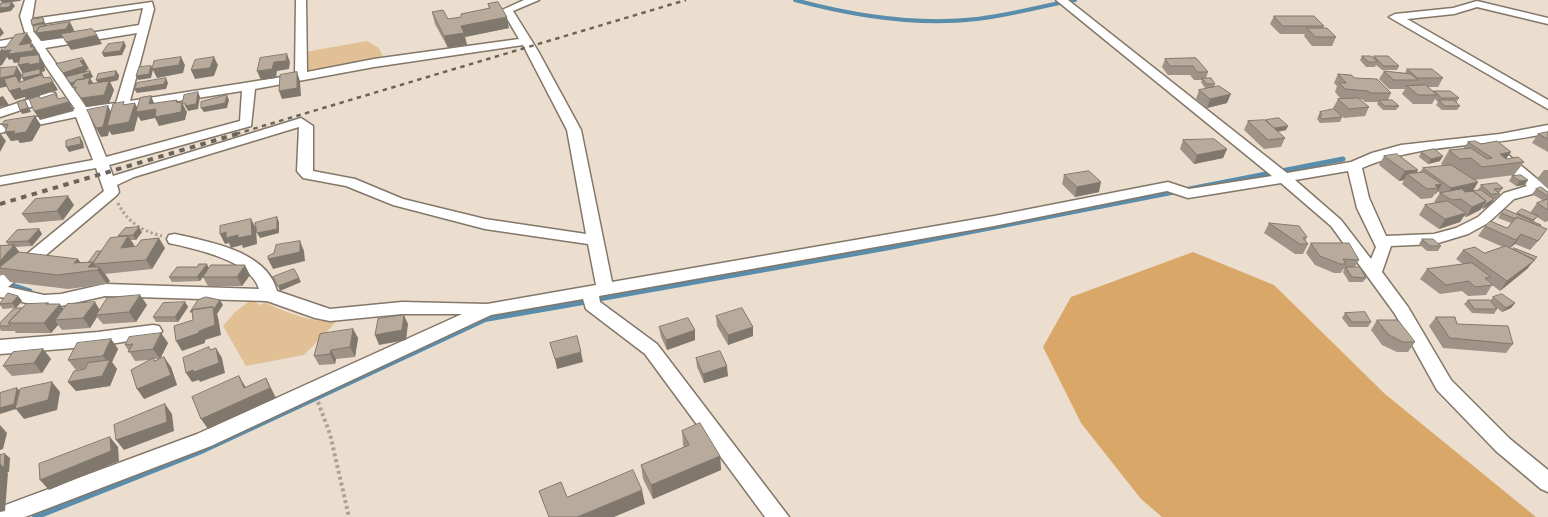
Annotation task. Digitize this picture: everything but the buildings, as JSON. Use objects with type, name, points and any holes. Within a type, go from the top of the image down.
[{"type":"street","points":[[30,0],[26,16],[27,23],[36,41],[82,112],[111,188]]},
{"type":"street","points":[[301,0],[301,77]]},
{"type":"street","points":[[534,0],[506,10],[526,41],[574,130],[596,240],[594,295],[651,349],[675,384],[778,517]]},
{"type":"street","points":[[1432,0],[1454,11]]},
{"type":"street","points":[[1065,3],[1336,223],[1402,311],[1444,385],[1503,445],[1548,483]]},
{"type":"street","points":[[27,23],[148,4],[144,28],[122,106]]},
{"type":"street","points":[[1548,21],[1477,4],[1454,11],[1395,17],[1548,105]]},
{"type":"street","points":[[0,44],[144,28]]},
{"type":"street","points":[[0,129],[82,112],[250,86],[374,63],[526,41]]},
{"type":"street","points":[[0,181],[31,177],[169,147],[246,123],[250,86]]},
{"type":"street","points":[[0,113],[68,91]]},
{"type":"street","points":[[596,240],[485,224],[398,202],[350,182],[308,175],[304,171],[306,126],[301,122],[129,174],[1,286],[44,301],[61,300],[105,290],[269,295],[321,314],[330,315],[402,308],[472,308],[487,310],[594,295],[994,221],[1168,186],[1188,194],[1279,175],[1355,166],[1379,154],[1483,139],[1520,136],[1548,129]]},
{"type":"street","points":[[1483,139],[1543,192]]},
{"type":"street","points":[[1355,166],[1356,186],[1363,208],[1384,247],[1374,272]]},
{"type":"street","points":[[1380,241],[1435,240],[1462,231],[1483,220],[1509,196],[1543,192]]},
{"type":"street","points":[[175,239],[209,248],[253,267],[264,279],[269,295]]},
{"type":"street","points":[[0,517],[204,440],[487,310]]},
{"type":"street","points":[[0,347],[98,339],[153,331]]},
{"type":"path","points":[[111,188],[123,217],[133,225],[155,234],[175,239]]},
{"type":"path","points":[[319,403],[330,434],[349,517]]},
{"type":"shaded area","points":[[367,41],[379,48],[384,59],[319,71],[319,68],[305,71],[305,52]]},
{"type":"shaded area","points":[[1193,252],[1274,285],[1385,394],[1536,517],[1162,517],[1141,499],[1081,423],[1043,347],[1071,297]]},
{"type":"shaded area","points":[[251,300],[261,305],[264,302],[308,318],[336,322],[304,355],[246,366],[223,326],[235,312]]},
{"type":"waterway","points":[[795,0],[862,15],[931,21],[977,19],[1075,0]]},
{"type":"waterway","points":[[576,303],[887,248],[1343,159]]},
{"type":"waterway","points":[[0,285],[12,285],[30,291]]},
{"type":"waterway","points":[[35,517],[199,452],[485,319],[583,302]]},
{"type":"railway","points":[[236,134],[686,0]]},
{"type":"railway","points":[[0,204],[240,133]]}]
